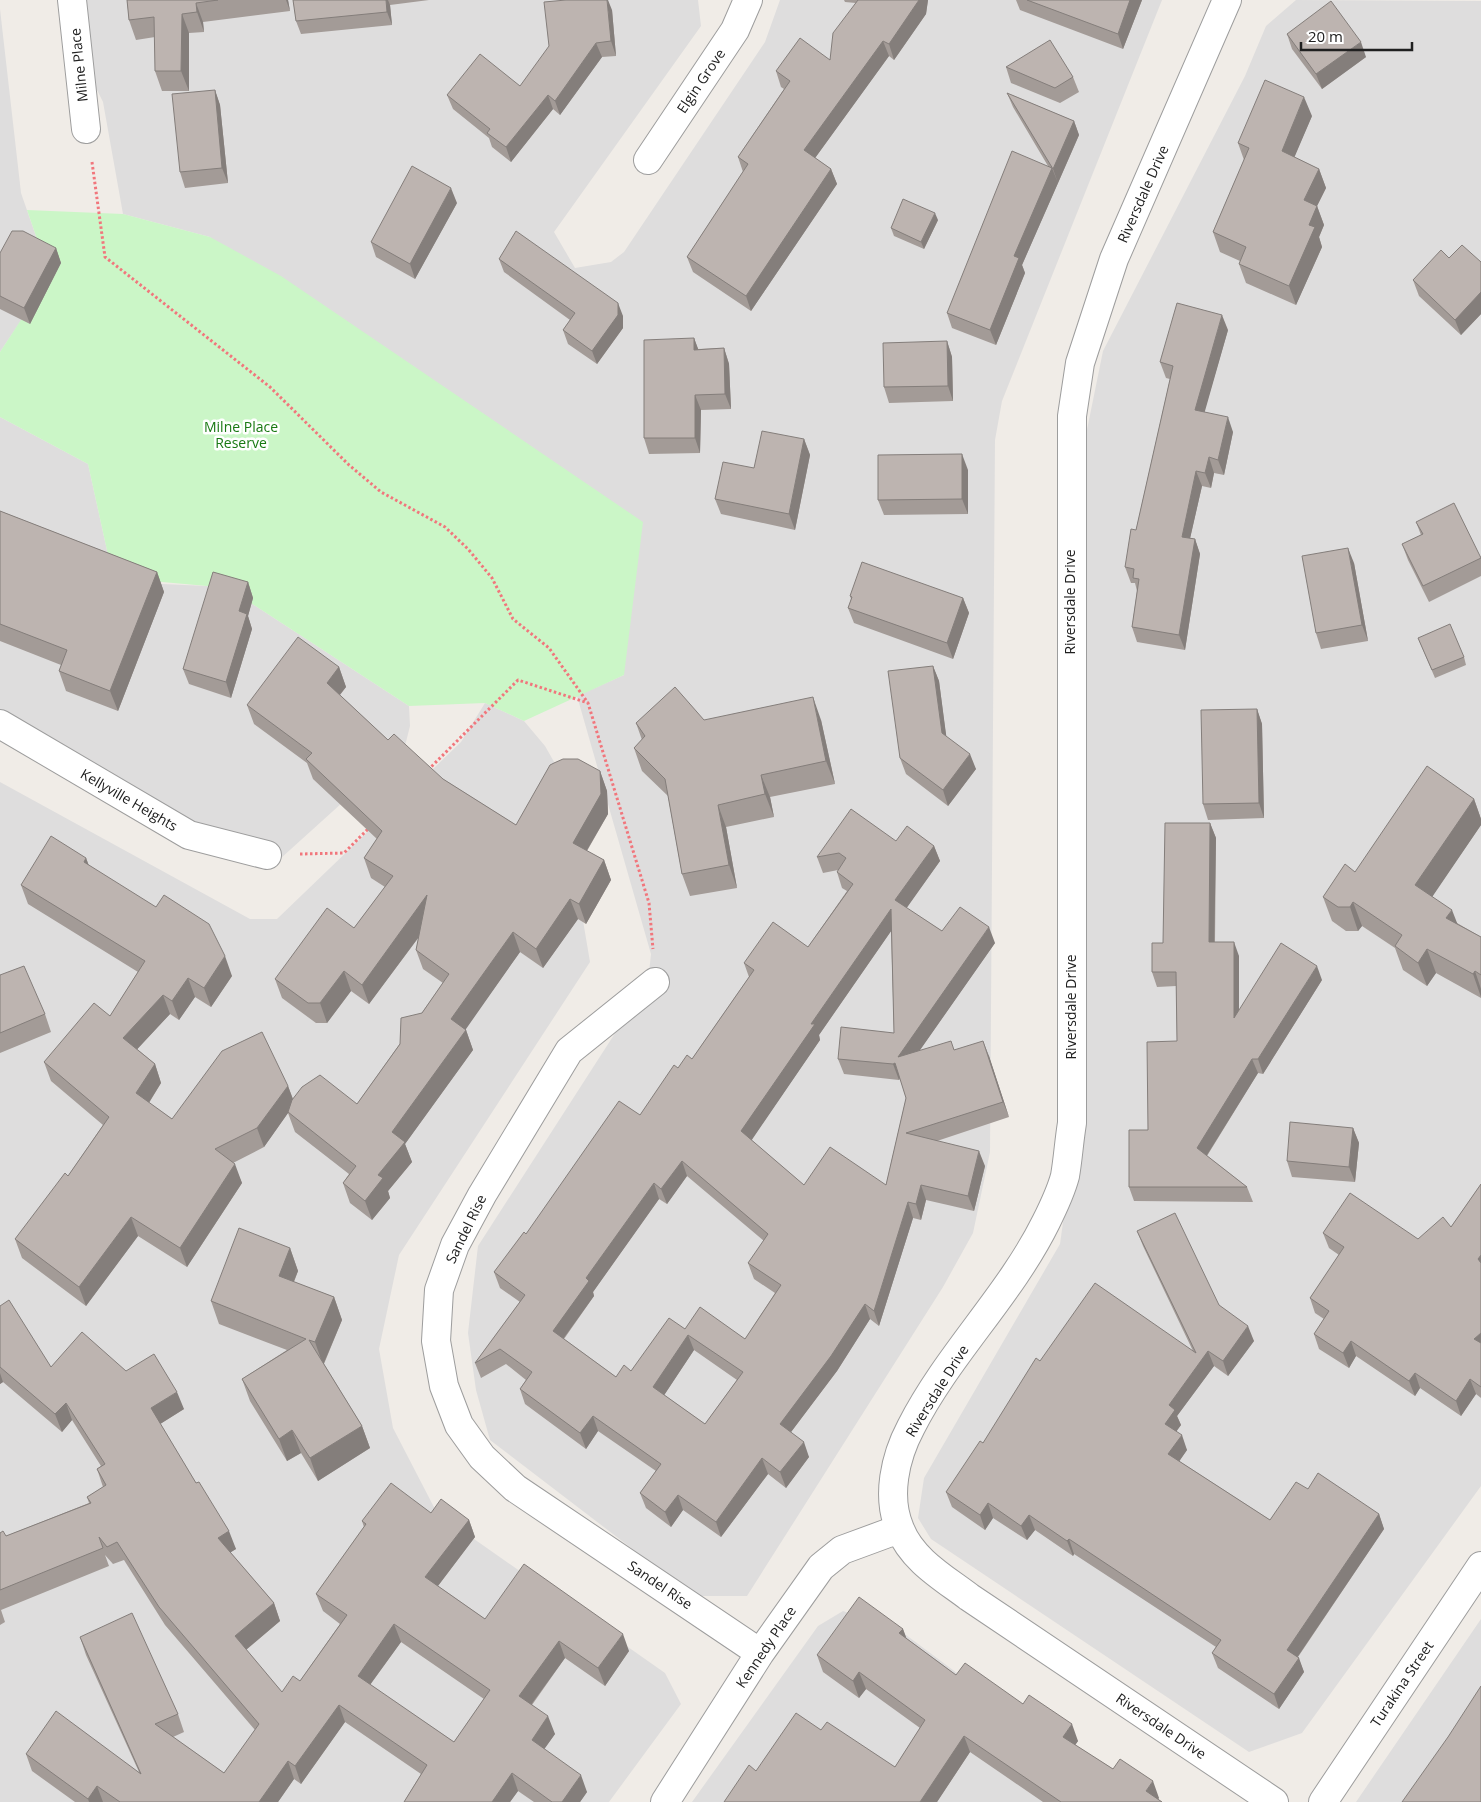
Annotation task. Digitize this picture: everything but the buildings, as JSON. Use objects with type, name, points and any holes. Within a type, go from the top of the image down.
[{"type":"street","name":"Milne Place","points":[[72,0],[86,129]]},
{"type":"street","name":"Elgin Grove","points":[[648,160],[735,30],[748,0]]},
{"type":"street","name":"Riversdale Drive","points":[[1227,0],[1114,259],[1080,363],[1072,416],[1072,1124],[1064,1178],[1046,1222],[1016,1272],[910,1427],[897,1464],[892,1497],[899,1529],[911,1548],[929,1567],[969,1597],[1274,1802]]},
{"type":"street","name":"Kellyville Heights","points":[[0,724],[189,835],[267,855]]},
{"type":"street","name":"Sandel Rise","points":[[655,982],[569,1051],[482,1195],[456,1245],[440,1290],[436,1341],[444,1386],[459,1425],[482,1457],[515,1488],[760,1652]]},
{"type":"street","name":"Kennedy Place","points":[[664,1802],[760,1652],[821,1567],[842,1550],[899,1529]]},
{"type":"street","name":"Turakina Street","points":[[1323,1802],[1481,1566]]},
{"type":"path","points":[[86,129],[105,257],[270,387],[349,466],[380,492],[445,528],[468,548],[492,578],[513,619],[549,648],[588,703],[649,903],[655,982]]},
{"type":"path","points":[[420,777],[518,680],[588,703]]},
{"type":"path","points":[[267,855],[344,853],[372,826]]},
{"type":"shaded area","points":[[85,0],[698,0],[701,26],[554,232],[575,268],[611,262],[624,252],[765,42],[780,0],[1162,0],[1002,401],[995,440],[990,1152],[973,1233],[943,1287],[747,1596],[694,1596],[490,1440],[476,1390],[468,1333],[478,1246],[648,982],[651,954],[577,696],[624,675],[210,237],[123,214],[103,102],[89,74]]},
{"type":"shaded area","points":[[1296,0],[1481,1],[1481,1486],[1302,1733],[1249,1752],[931,1539],[918,1518],[924,1478],[1060,1244],[1075,1136],[1077,479],[1103,351],[1245,76],[1266,26]]},
{"type":"shaded area","points":[[0,9],[21,193],[37,239],[34,301],[0,352]]},
{"type":"shaded area","points":[[0,417],[88,464],[110,564],[140,580],[162,584],[207,586],[240,596],[409,706],[410,726],[405,746],[270,868],[0,714]]},
{"type":"shaded area","points":[[485,703],[524,721],[545,746],[557,767],[590,962],[399,1255],[379,1349],[393,1428],[437,1513],[665,1673],[681,1704],[609,1802],[0,1802],[0,782],[250,919],[277,919],[461,742]]},
{"type":"shaded area","points":[[843,1611],[902,1632],[1130,1802],[692,1802],[818,1626]]},
{"type":"shaded area","points":[[1481,1619],[1481,1802],[1356,1802]]},
{"type":"green space","name":"Milne Place Reserve","points":[[27,210],[123,214],[210,237],[281,276],[643,522],[624,675],[524,721],[485,703],[409,706],[240,596],[207,586],[140,580],[110,564],[88,464],[0,417],[0,352],[34,300],[37,239]]}]
